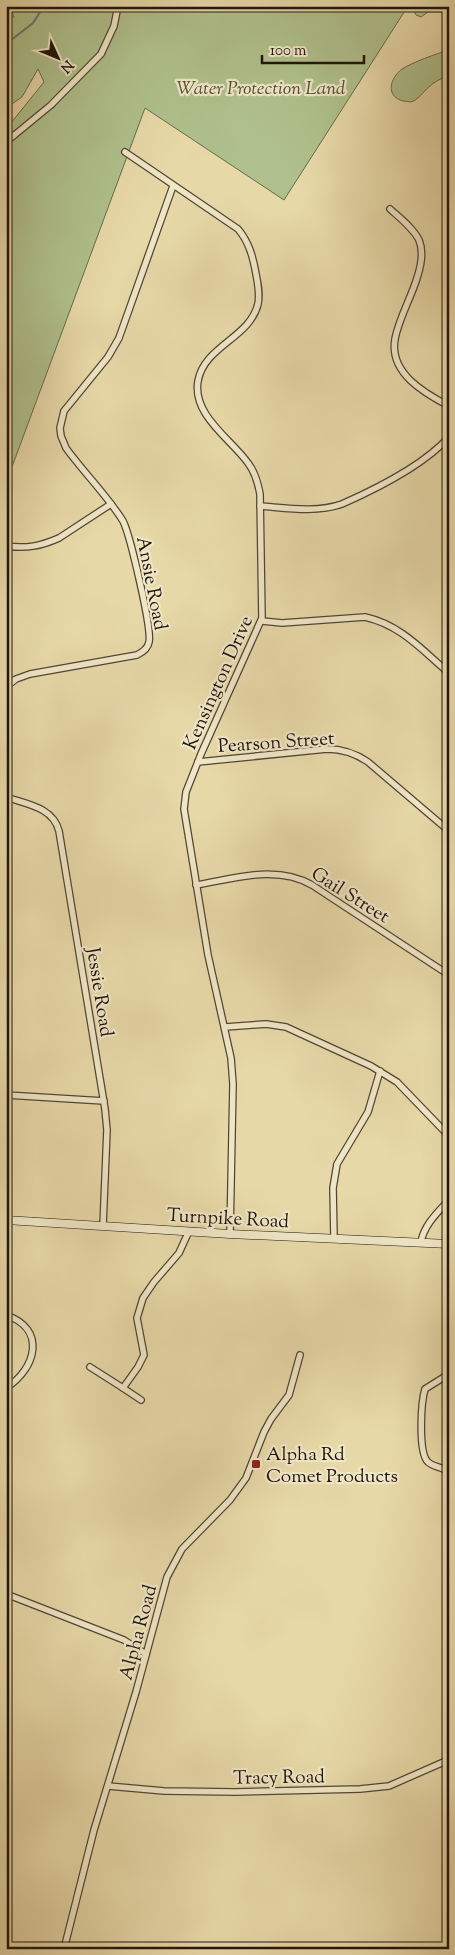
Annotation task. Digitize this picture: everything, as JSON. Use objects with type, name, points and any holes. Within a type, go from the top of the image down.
[{"type":"main road","name":"Turnpike Road","points":[[6,1220],[230,1234],[449,1244]]},
{"type":"street","points":[[6,142],[51,105],[101,54],[114,26],[118,6]]},
{"type":"street","name":"Kensington Drive","points":[[125,152],[236,226],[246,240],[253,260],[258,292],[256,309],[244,327],[216,350],[206,362],[200,375],[198,391],[204,410],[251,468],[259,488],[262,621],[198,762],[186,792],[184,809],[208,955],[231,1058],[233,1084],[230,1234]]},
{"type":"street","name":"Ansie Road","points":[[6,687],[30,674],[137,655],[148,646],[150,634],[130,538],[122,520],[111,504],[66,448],[61,436],[60,424],[66,408],[108,357],[116,344],[174,186]]},
{"type":"street","points":[[390,209],[418,238],[422,255],[419,272],[396,338],[396,355],[403,373],[414,385],[449,406]]},
{"type":"street","points":[[260,506],[308,509],[329,508],[342,504],[420,462],[438,449],[449,437]]},
{"type":"street","points":[[6,546],[25,548],[50,542],[111,504]]},
{"type":"street","points":[[262,621],[282,623],[357,618],[377,620],[400,631],[449,673]]},
{"type":"street","name":"Pearson Street","points":[[198,762],[327,749],[341,750],[356,755],[368,762],[449,831]]},
{"type":"street","name":"Jessie Road","points":[[6,797],[43,810],[53,818],[58,826],[104,1101],[106,1130],[103,1226]]},
{"type":"street","name":"Gail Street","points":[[196,885],[265,874],[296,877],[320,890],[449,975]]},
{"type":"street","points":[[225,1027],[266,1024],[286,1027],[380,1070],[401,1086],[449,1136]]},
{"type":"street","points":[[334,1238],[336,1164],[368,1112],[380,1070]]},
{"type":"street","points":[[6,1095],[104,1101]]},
{"type":"street","points":[[421,1242],[422,1234],[428,1224],[449,1200]]},
{"type":"street","points":[[123,1388],[138,1368],[144,1355],[137,1320],[143,1298],[149,1288],[179,1254],[189,1231]]},
{"type":"street","points":[[6,1315],[26,1327],[32,1336],[33,1343],[31,1361],[27,1370],[17,1381],[6,1388]]},
{"type":"street","name":"Alpha Road","points":[[64,1949],[94,1830],[167,1577],[182,1549],[230,1500],[246,1478],[264,1432],[289,1395],[300,1355]]},
{"type":"street","points":[[90,1367],[141,1400]]},
{"type":"street","points":[[449,1374],[425,1389],[422,1398],[422,1455],[429,1464],[444,1468],[449,1472]]},
{"type":"street","points":[[6,1594],[124,1640],[146,1654]]},
{"type":"street","name":"Tracy Road","points":[[108,1786],[164,1791],[235,1792],[360,1789],[389,1786],[446,1761]]},
{"type":"green space","name":"Water Protection Land","points":[[9,6],[408,6],[284,200],[145,108],[6,483],[6,129],[44,82],[38,69],[22,97],[6,108],[6,20],[14,17]]},
{"type":"green space","points":[[411,6],[449,6],[449,12],[428,12],[421,17],[416,15]]},
{"type":"green space","points":[[449,50],[449,76],[435,82],[414,101],[397,99],[391,86],[395,77],[402,69]]},
{"type":"waterway","points":[[6,44],[33,23],[44,6]]},
{"type":"place","name":"Alpha Rd Comet Products","points":[[256,1464]]}]
